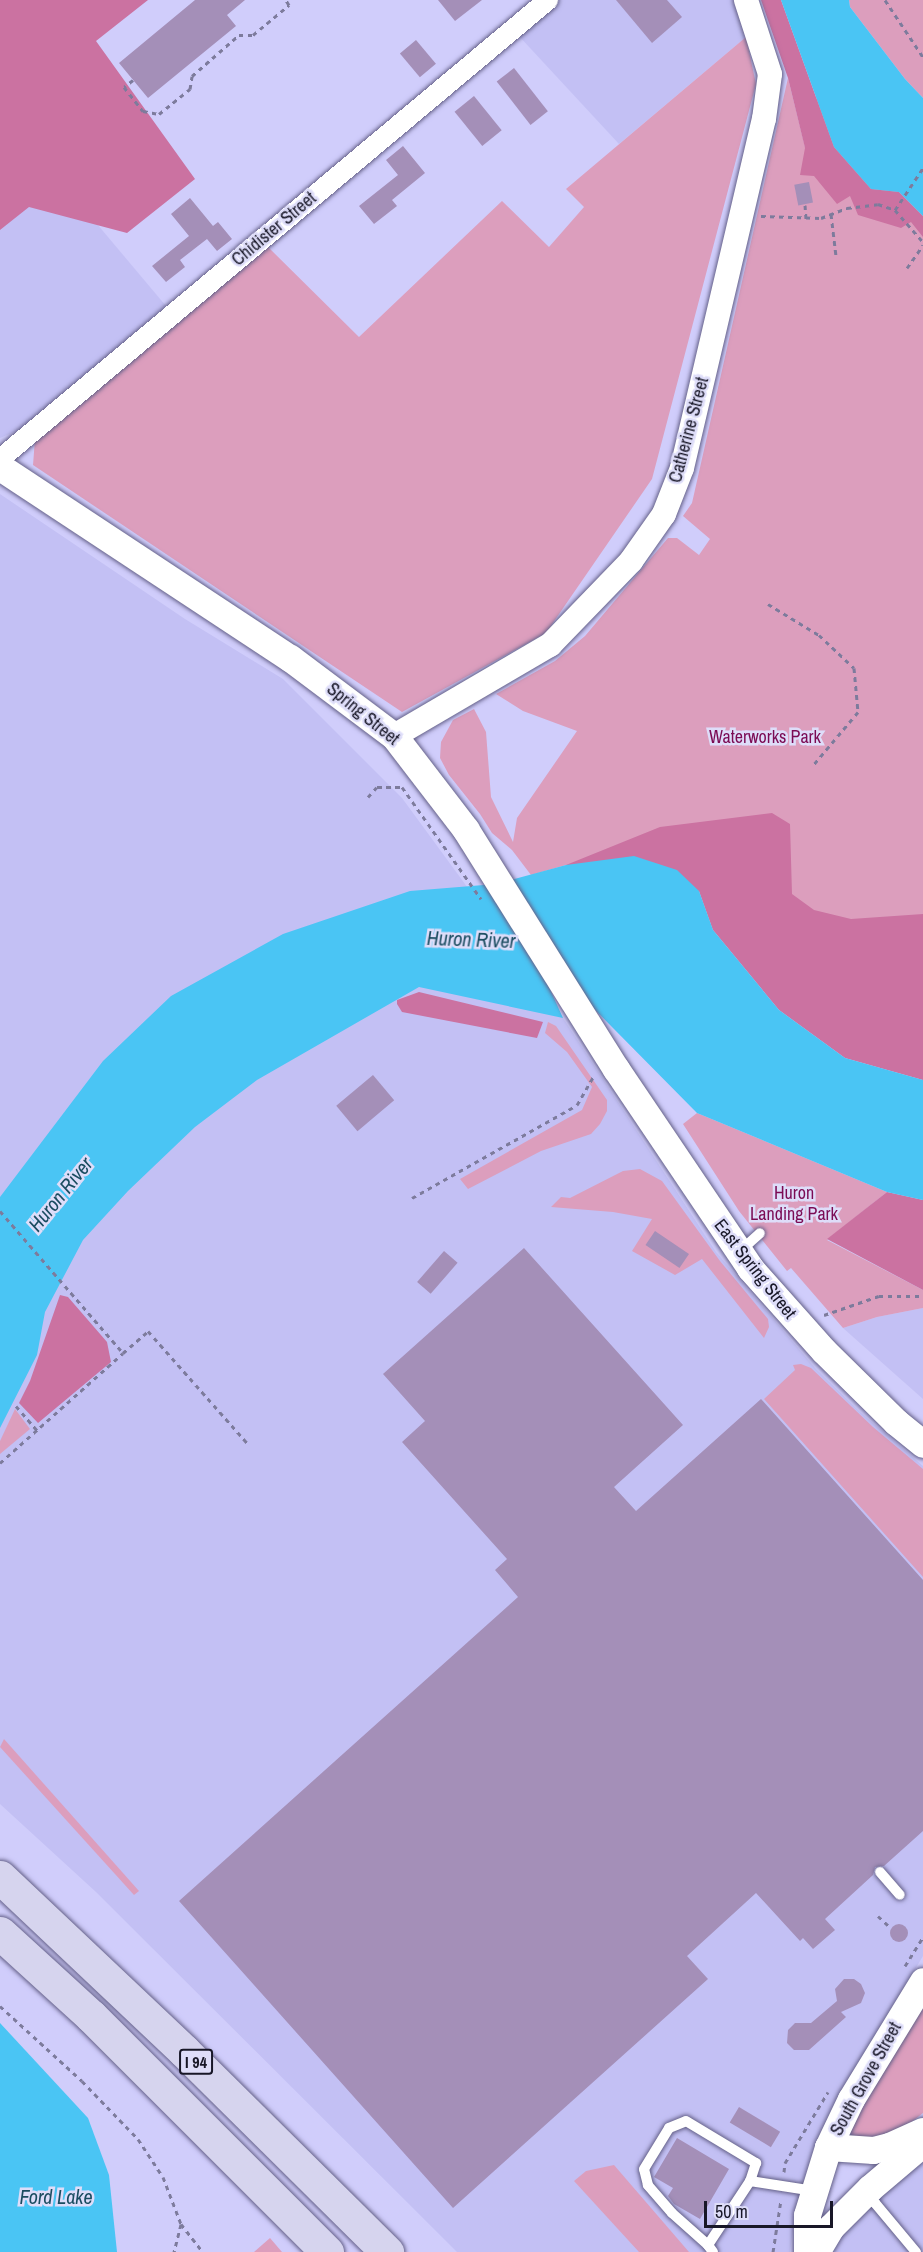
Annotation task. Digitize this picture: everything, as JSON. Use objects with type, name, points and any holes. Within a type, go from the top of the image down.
[{"type":"highway","name":"I 94","points":[[0,1877],[184,2051],[387,2252]]},
{"type":"highway","name":"I 94","points":[[0,1933],[91,2016],[327,2252]]},
{"type":"main road","name":"Spring Street","points":[[0,467],[290,658],[394,736],[466,830],[606,1071]]},
{"type":"main road","name":"East Spring Street","points":[[606,1071],[739,1252],[788,1313],[896,1422],[923,1444]]},
{"type":"main road","name":"South Grove Street","points":[[807,2252],[807,2215],[828,2147],[851,2099],[923,1981]]},
{"type":"main road","points":[[828,2147],[873,2150],[889,2146],[923,2131]]},
{"type":"main road","points":[[816,2252],[831,2227],[864,2194],[923,2143]]},
{"type":"street","name":"Chidister Street","points":[[0,459],[548,0]]},
{"type":"street","name":"Catherine Street","points":[[394,736],[550,645],[630,561],[664,514],[682,468],[764,118],[770,74],[746,0]]},
{"type":"lane","points":[[739,1252],[760,1233]]},
{"type":"lane","points":[[880,1872],[900,1895]]},
{"type":"lane","points":[[686,2121],[756,2163],[750,2181],[710,2249],[672,2213],[648,2185],[644,2169],[669,2128],[686,2121]]},
{"type":"lane","points":[[750,2181],[814,2191]]},
{"type":"lane","points":[[864,2194],[875,2203],[916,2252]]},
{"type":"path","points":[[133,80],[124,87],[142,111],[159,114],[190,89],[192,76],[239,35],[253,35],[289,5],[286,0]]},
{"type":"path","points":[[885,0],[923,57]]},
{"type":"path","points":[[895,210],[923,168]]},
{"type":"path","points":[[756,216],[821,219],[847,208],[878,204],[895,210],[923,244],[907,268]]},
{"type":"path","points":[[805,205],[806,219]]},
{"type":"path","points":[[831,214],[836,256]]},
{"type":"path","points":[[768,604],[819,635],[854,668],[858,712],[814,764]]},
{"type":"path","points":[[368,797],[377,787],[402,787],[462,870]]},
{"type":"path","points":[[412,1198],[577,1105],[606,1071]]},
{"type":"path","points":[[0,1211],[123,1353]]},
{"type":"path","points":[[824,1315],[879,1296],[923,1296]]},
{"type":"path","points":[[0,1463],[148,1331],[249,1445]]},
{"type":"path","points":[[16,1406],[37,1430]]},
{"type":"path","points":[[878,1916],[890,1927]]},
{"type":"path","points":[[0,2006],[82,2082],[138,2139],[163,2177],[181,2224],[203,2252]]},
{"type":"path","points":[[174,2252],[181,2224]]},
{"type":"shaded area","points":[[0,0],[148,0],[96,41],[195,179],[127,233],[29,207],[0,230]]},
{"type":"shaded area","points":[[546,0],[734,0],[746,37],[619,144],[518,35]]},
{"type":"shaded area","points":[[761,0],[781,0],[834,147],[871,189],[899,192],[923,216],[923,237],[911,222],[901,228],[858,215],[850,196],[837,204],[814,176],[800,175],[805,148],[788,78]]},
{"type":"shaded area","points":[[34,149],[166,306],[21,429],[0,438],[0,178]]},
{"type":"shaded area","points":[[0,494],[185,619],[283,679],[402,798],[563,1018],[716,1252],[816,1369],[860,1412],[923,1466],[923,1956],[840,2094],[814,2146],[795,2215],[790,2252],[457,2252],[96,1892],[0,1804]]},
{"type":"shaded area","points":[[772,813],[790,824],[792,894],[814,910],[851,919],[923,914],[923,1080],[845,1058],[779,1010],[713,930],[699,891],[566,865],[660,827]]},
{"type":"shaded area","points":[[419,992],[543,1022],[537,1038],[402,1012],[397,1000]]},
{"type":"shaded area","points":[[887,1192],[923,1200],[923,1290],[827,1239]]},
{"type":"shaded area","points":[[60,1295],[68,1297],[107,1342],[111,1362],[38,1423],[19,1403],[30,1381]]},
{"type":"shaded area","points":[[923,1308],[923,1399],[843,1328],[877,1317]]},
{"type":"shaded area","points":[[923,2150],[923,2252],[830,2252],[834,2241]]},
{"type":"green space","points":[[849,0],[923,0],[923,98],[905,79],[850,7]]},
{"type":"green space","points":[[746,37],[756,84],[652,479],[546,633],[402,712],[33,465],[35,439],[266,245],[359,337],[502,201],[549,247],[584,207],[566,189]]},
{"type":"green space","name":"Waterworks Park","points":[[788,78],[805,147],[817,96],[899,192],[923,216],[923,1080],[713,930],[699,891],[566,865],[531,875],[512,850],[492,833],[449,775],[440,758],[441,742],[453,720],[474,709],[486,732],[491,797],[513,842],[517,818],[577,731],[523,711],[496,694],[555,661],[585,636],[668,538],[677,538],[699,555],[710,539],[683,516],[692,503]]},
{"type":"green space","points":[[548,1022],[556,1026],[607,1100],[607,1111],[591,1134],[541,1151],[468,1189],[460,1179],[582,1110],[592,1087],[567,1052],[545,1033]]},
{"type":"green space","name":"Huron Landing Park","points":[[697,1113],[887,1192],[827,1240],[923,1290],[923,1308],[877,1317],[843,1328],[791,1268],[787,1271],[739,1211],[683,1124]]},
{"type":"green space","points":[[640,1169],[662,1181],[720,1261],[768,1319],[769,1327],[764,1338],[702,1259],[675,1275],[632,1251],[652,1219],[613,1212],[551,1207],[561,1197],[570,1198],[623,1171]]},
{"type":"green space","points":[[801,1364],[811,1368],[873,1427],[923,1469],[923,1577],[764,1399],[795,1370],[793,1365]]},
{"type":"green space","points":[[15,1409],[30,1429],[0,1454],[0,1441]]},
{"type":"green space","points":[[4,1739],[139,1891],[134,1895],[0,1747]]},
{"type":"green space","points":[[923,2006],[923,2113],[900,2131],[866,2140],[852,2137],[850,2130]]},
{"type":"green space","points":[[614,2165],[689,2252],[639,2252],[574,2181],[586,2171]]},
{"type":"green space","points":[[270,2238],[282,2252],[254,2252]]},
{"type":"water","points":[[781,0],[849,0],[850,7],[905,79],[923,98],[923,216],[899,192],[871,189],[834,147]]},
{"type":"water","name":"Huron River","points":[[634,856],[677,870],[699,891],[713,930],[779,1010],[845,1058],[923,1080],[923,1200],[887,1192],[697,1113],[529,943],[563,1018],[419,987],[257,1080],[195,1127],[128,1191],[83,1240],[45,1312],[37,1355],[0,1428],[0,1197],[103,1061],[171,996],[283,934],[410,891],[496,884],[566,865]]},
{"type":"water","name":"Ford Lake","points":[[0,2023],[88,2118],[109,2175],[117,2252],[0,2252]]},
{"type":"building","points":[[195,0],[245,0],[227,15],[236,26],[148,98],[119,63]]},
{"type":"building","points":[[438,0],[482,0],[455,21]]},
{"type":"building","points":[[616,0],[667,0],[682,17],[652,43]]},
{"type":"building","points":[[416,40],[436,64],[420,77],[400,53]]},
{"type":"building","points":[[514,68],[548,111],[531,125],[497,82]]},
{"type":"building","points":[[474,96],[502,130],[482,146],[455,112]]},
{"type":"building","points":[[403,146],[425,173],[392,200],[397,206],[374,224],[359,206],[398,175],[386,160]]},
{"type":"building","points":[[809,182],[813,203],[798,205],[794,185]]},
{"type":"building","points":[[190,198],[213,226],[218,222],[232,239],[217,251],[207,239],[180,260],[185,267],[166,282],[152,266],[189,236],[171,214]]},
{"type":"building","points":[[373,1075],[394,1100],[357,1131],[336,1106]]},
{"type":"building","points":[[655,1231],[689,1254],[679,1268],[645,1245]]},
{"type":"building","points":[[524,1248],[683,1425],[614,1487],[636,1511],[761,1399],[923,1580],[923,1831],[884,1866],[875,1867],[873,1875],[825,1919],[835,1930],[813,1949],[803,1938],[800,1941],[756,1893],[687,1956],[708,1979],[453,2208],[179,1901],[518,1597],[495,1570],[507,1559],[402,1442],[425,1421],[383,1374]]},
{"type":"building","points":[[444,1251],[458,1263],[431,1294],[417,1282]]},
{"type":"building","points":[[899,1924],[905,1927],[908,1933],[905,1939],[899,1942],[893,1939],[890,1933],[893,1927]]},
{"type":"building","points":[[844,1979],[854,1979],[861,1984],[865,1993],[861,2003],[841,2012],[846,2017],[809,2050],[794,2050],[787,2043],[788,2030],[795,2023],[811,2023],[837,2001],[835,1989]]},
{"type":"building","points":[[739,2107],[780,2132],[771,2147],[730,2122]]},
{"type":"building","points":[[677,2138],[729,2169],[700,2219],[674,2204],[668,2196],[673,2188],[654,2177]]}]
